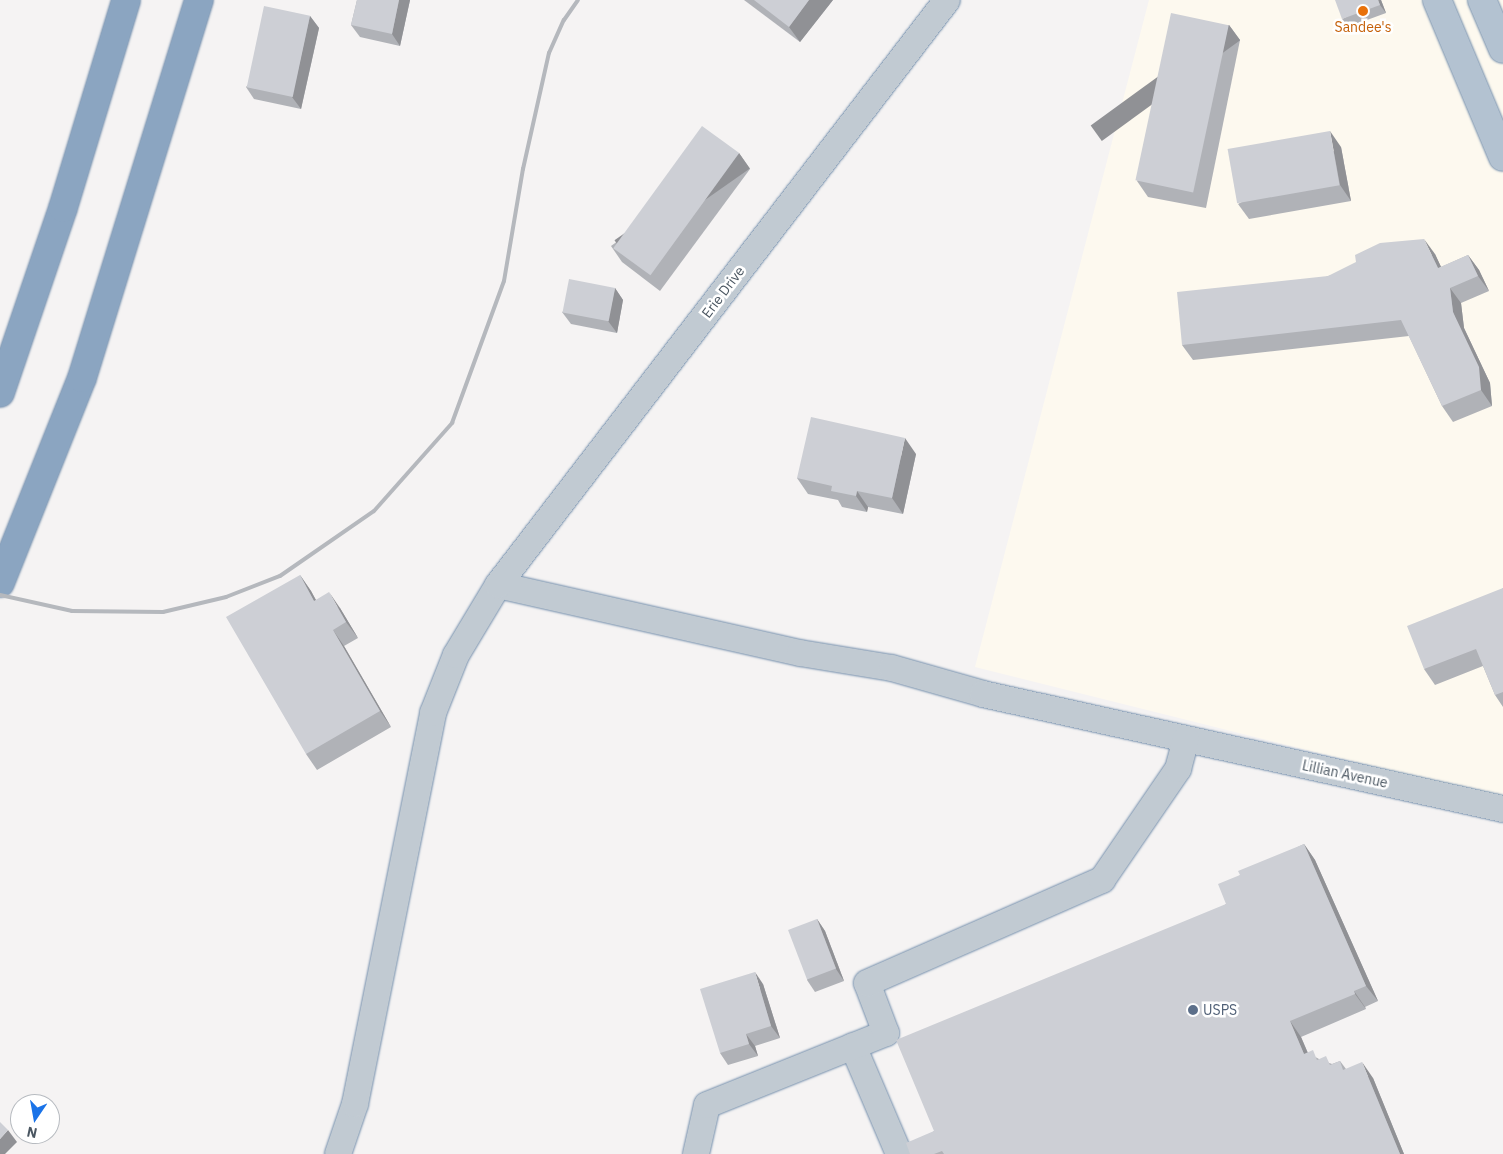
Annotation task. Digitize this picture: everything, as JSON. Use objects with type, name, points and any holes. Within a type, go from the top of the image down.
[{"type":"highway","points":[[0,393],[63,208],[126,0]]},
{"type":"highway","points":[[0,583],[82,378],[199,0]]},
{"type":"main road","points":[[1437,0],[1503,157]]},
{"type":"main road","points":[[1482,0],[1503,49]]},
{"type":"street","name":"Erie Drive","points":[[338,1154],[355,1104],[433,713],[456,655],[498,585],[947,0]]},
{"type":"street","name":"Lillian Avenue","points":[[498,585],[800,653],[892,668],[983,694],[1503,809]]},
{"type":"street","points":[[696,1154],[707,1105],[886,1033],[867,983],[1102,880],[1178,769],[1186,739]]},
{"type":"street","points":[[854,1046],[899,1154]]},
{"type":"shaded area","points":[[1149,0],[1503,0],[1503,799],[975,667]]},
{"type":"building","points":[[357,0],[399,0],[392,34],[351,25]]},
{"type":"building","points":[[754,0],[809,0],[789,27]]},
{"type":"building","points":[[1335,0],[1378,0],[1380,5],[1342,19]]},
{"type":"building","points":[[264,6],[310,16],[293,97],[247,87]]},
{"type":"building","points":[[1171,13],[1229,25],[1193,193],[1135,180]]},
{"type":"building","points":[[702,126],[739,153],[650,275],[613,248]]},
{"type":"building","points":[[1330,131],[1340,185],[1237,203],[1228,149]]},
{"type":"building","points":[[1424,239],[1438,268],[1468,255],[1478,276],[1450,288],[1453,312],[1479,367],[1481,390],[1442,406],[1401,320],[1182,345],[1177,292],[1328,276],[1356,262],[1355,255],[1380,243]]},
{"type":"building","points":[[569,279],[615,288],[609,321],[563,312]]},
{"type":"building","points":[[811,417],[905,438],[892,498],[857,491],[856,496],[831,491],[832,486],[797,478]]},
{"type":"building","points":[[300,575],[314,601],[329,592],[346,622],[333,630],[380,711],[306,754],[226,617]]},
{"type":"building","points":[[1503,588],[1503,692],[1495,695],[1476,649],[1424,669],[1407,626]]},
{"type":"building","name":"USPS","points":[[1304,844],[1366,986],[1354,991],[1355,994],[1290,1021],[1304,1054],[1313,1050],[1317,1060],[1326,1056],[1330,1065],[1340,1061],[1343,1070],[1362,1062],[1400,1154],[944,1154],[942,1151],[934,1154],[910,1154],[906,1143],[934,1131],[896,1040],[1226,904],[1218,884],[1240,875],[1238,871]]},
{"type":"building","points":[[817,919],[836,968],[807,980],[788,930]]},
{"type":"building","points":[[755,972],[771,1026],[746,1034],[749,1044],[720,1053],[700,989]]},
{"type":"building","points":[[0,1122],[8,1130],[0,1139]]},
{"type":"railway","points":[[0,595],[72,611],[163,612],[226,597],[280,576],[374,511],[452,423],[504,281],[523,169],[549,53],[564,20],[578,0]]},
{"type":"place","name":"Sandee's","points":[[1363,11]]},
{"type":"place","name":"USPS","points":[[1193,1010]]}]
